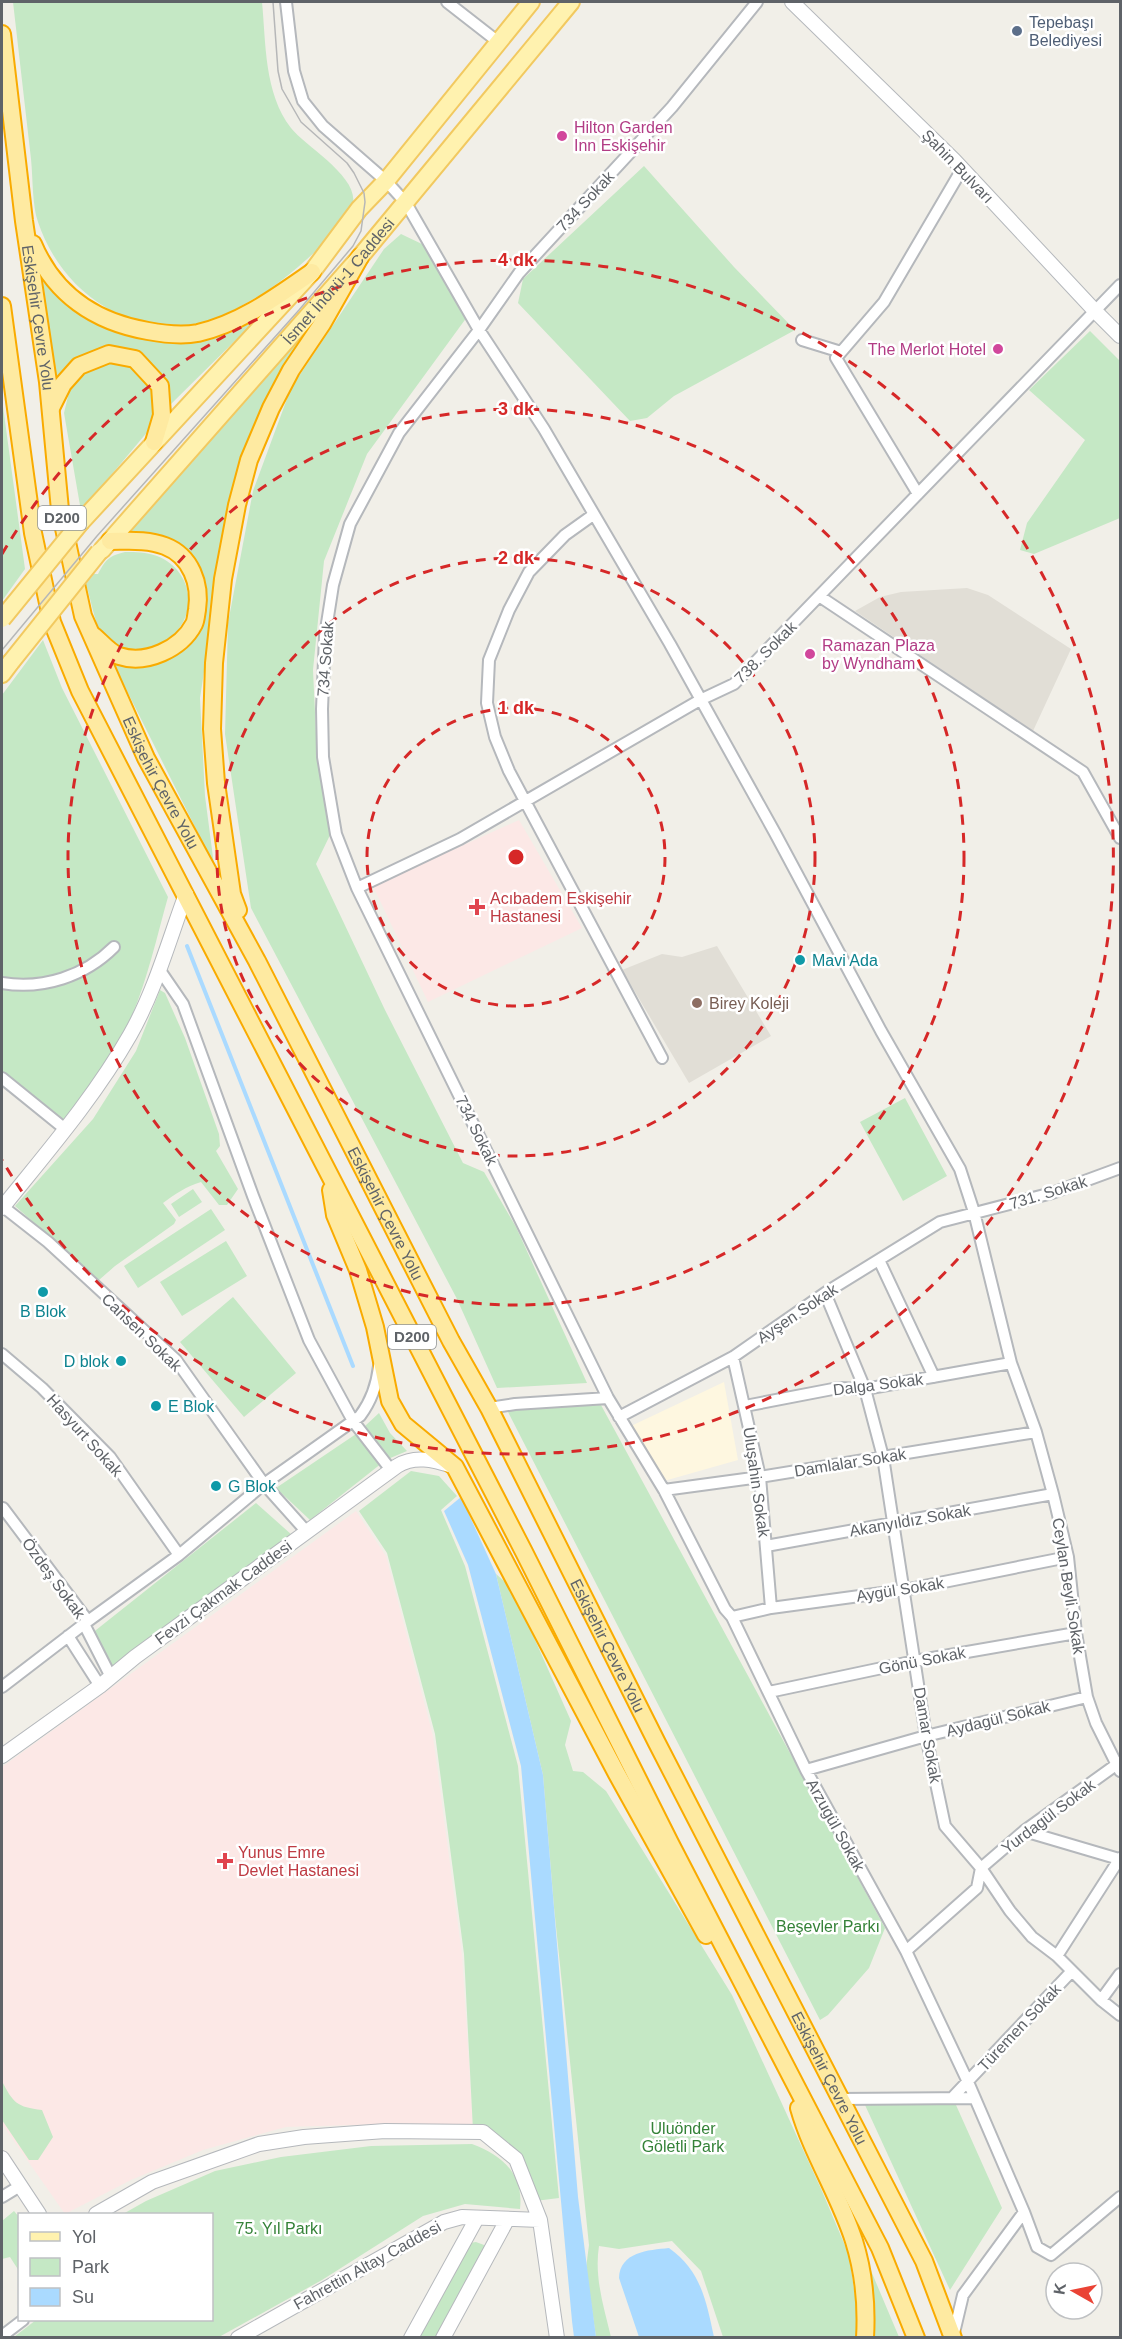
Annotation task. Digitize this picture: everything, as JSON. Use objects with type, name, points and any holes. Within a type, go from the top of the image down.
[{"type":"highway","name":"Eskişehir Çevre Yolu","points":[[2,34],[24,221],[50,409],[60,510],[84,616],[91,633],[146,758],[258,961],[445,1330],[489,1408],[839,2099],[924,2261],[953,2337]]},
{"type":"highway","points":[[24,221],[40,260],[68,295],[99,317],[131,328],[167,334],[197,333],[253,312],[312,273]]},
{"type":"highway","points":[[258,961],[232,894],[216,783],[212,729],[214,663],[223,579],[237,505],[254,450],[291,370],[322,324],[360,257]]},
{"type":"highway","name":"Eskişehir Çevre Yolu","points":[[2,306],[33,533],[52,622],[80,691],[880,2248],[916,2337]]},
{"type":"highway","points":[[50,409],[63,384],[79,366],[109,354],[135,359],[160,386],[162,415],[154,442]]},
{"type":"highway","points":[[91,633],[117,656],[136,658],[158,655],[179,642],[195,623],[199,598],[196,576],[180,556],[165,546],[142,541],[104,547]]},
{"type":"highway","points":[[328,1175],[335,1215],[358,1270],[380,1352],[390,1401],[402,1424],[455,1467],[601,1744],[711,1945],[742,1980]]},
{"type":"highway","points":[[786,2064],[802,2120],[854,2239],[863,2275],[867,2311],[865,2337]]},
{"type":"main road","name":"İsmet İnönü-1 Caddesi","points":[[2,619],[81,522],[312,273],[359,209],[386,181],[531,2]]},
{"type":"main road","name":"İsmet İnönü-1 Caddesi","points":[[6,668],[104,547],[360,257],[571,2]]},
{"type":"street","name":"Ceylan Beyli Sokak","points":[[286,2],[294,71],[303,101],[323,126],[386,181],[406,202],[479,330],[544,429],[670,644],[881,1031],[960,1169],[974,1212],[1011,1363],[1036,1432],[1053,1494],[1068,1557],[1076,1633],[1087,1697],[1096,1724],[1119,1766]]},
{"type":"street","points":[[447,2],[497,42]]},
{"type":"street","name":"734 Sokak","points":[[608,1398],[357,888],[336,834],[323,757],[321,709],[325,636],[333,585],[350,524],[399,432],[479,330],[519,273],[672,107],[757,2]]},
{"type":"street","name":"Şahin Bulvarı","points":[[792,2],[962,169],[1120,336]]},
{"type":"street","points":[[918,494],[836,358],[884,303],[962,169]]},
{"type":"street","name":"738. Sokak","points":[[357,888],[460,839],[526,803],[700,700],[735,684],[1120,285]]},
{"type":"street","points":[[802,340],[841,352]]},
{"type":"street","points":[[593,515],[565,536],[529,572],[508,609],[489,660],[488,703],[495,737],[509,771],[662,1058]]},
{"type":"street","points":[[819,596],[1083,772],[1120,838]]},
{"type":"street","points":[[2,1207],[93,1095],[131,1033],[159,969],[186,894]]},
{"type":"street","points":[[2,984],[26,986],[60,980],[94,964],[114,947]]},
{"type":"street","points":[[159,969],[183,1004],[253,1196],[309,1340],[353,1421],[391,1470]]},
{"type":"street","points":[[2,1078],[65,1129]]},
{"type":"street","name":"731. Sokak","points":[[974,1212],[1052,1193],[1120,1168]]},
{"type":"street","name":"Cansen Sokak","points":[[2,1207],[48,1242],[176,1360],[264,1484],[306,1531]]},
{"type":"street","name":"Ayşen Sokak","points":[[620,1417],[733,1357],[825,1293],[940,1222],[974,1212]]},
{"type":"street","points":[[879,1260],[934,1377]]},
{"type":"street","name":"Damar Sokak","points":[[825,1293],[865,1389],[883,1457],[926,1736],[945,1826],[981,1868],[1010,1911],[1032,1936],[1057,1956],[1071,1972],[1120,2015]]},
{"type":"street","points":[[105,1682],[86,1623],[179,1555],[264,1484],[353,1421],[369,1404],[377,1383],[380,1352]]},
{"type":"street","name":"Hasyurt Sokak","points":[[2,1354],[42,1388],[110,1457],[179,1555]]},
{"type":"street","name":"Uluşahin Sokak","points":[[733,1357],[760,1477],[771,1608]]},
{"type":"street","name":"Dalga Sokak","points":[[745,1406],[838,1388],[865,1389],[1011,1363]]},
{"type":"street","points":[[489,1408],[515,1404],[608,1398]]},
{"type":"street","name":"Arzugül Sokak","points":[[608,1398],[664,1490],[725,1609],[732,1617],[806,1770],[906,1951],[968,2082],[1037,2247],[1051,2255],[1120,2197]]},
{"type":"street","name":"Damlalar Sokak","points":[[664,1490],[760,1477],[1036,1432]]},
{"type":"street","name":"Fevzi Çakmak Caddesi","points":[[2,1756],[306,1531],[405,1461],[432,1460],[455,1467]]},
{"type":"street","name":"Akanyıldız Sokak","points":[[766,1546],[1053,1494]]},
{"type":"street","name":"Özdeş Sokak","points":[[2,1508],[86,1623],[2,1687]]},
{"type":"street","name":"Aygül Sokak","points":[[732,1617],[771,1608],[904,1590],[1068,1557]]},
{"type":"street","name":"Gönü Sokak","points":[[769,1692],[915,1661],[1076,1633]]},
{"type":"street","points":[[68,1636],[105,1682]]},
{"type":"street","name":"Aydagül Sokak","points":[[806,1770],[926,1736],[1087,1697]]},
{"type":"street","name":"Yurdagül Sokak","points":[[981,1868],[1024,1831],[1119,1766]]},
{"type":"street","points":[[1024,1831],[1120,1859],[1057,1956]]},
{"type":"street","points":[[906,1951],[977,1888],[981,1868]]},
{"type":"street","name":"Türemen Sokak","points":[[952,2098],[1071,1972]]},
{"type":"street","points":[[1101,2000],[1120,1974]]},
{"type":"street","points":[[839,2099],[973,2098]]},
{"type":"street","points":[[98,2213],[152,2182],[259,2144],[304,2137],[375,2131],[483,2132],[516,2159],[540,2220],[557,2337]]},
{"type":"street","points":[[2,2158],[38,2213]]},
{"type":"street","points":[[2,2198],[20,2186]]},
{"type":"street","points":[[953,2337],[963,2295],[1024,2212]]},
{"type":"street","name":"Fahrettin Altay Caddesi","points":[[237,2337],[444,2222],[462,2217],[540,2220]]},
{"type":"street","points":[[411,2337],[477,2218]]},
{"type":"street","points":[[443,2337],[507,2220]]},
{"type":"street","points":[[2,2336],[21,2321]]},
{"type":"shaded area","points":[[967,588],[988,595],[1071,649],[1033,731],[855,611],[880,597],[901,592]]},
{"type":"shaded area","name":"Acıbadem Eskişehir Hastanesi","points":[[519,820],[582,928],[428,1002],[373,886]]},
{"type":"shaded area","name":"Birey Koleji","points":[[717,946],[771,1036],[689,1083],[622,970],[662,954],[682,957]]},
{"type":"shaded area","points":[[724,1382],[738,1460],[664,1481],[631,1426]]},
{"type":"shaded area","name":"Yunus Emre Devlet Hastanesi","points":[[356,1511],[386,1556],[433,1736],[462,1955],[473,2125],[386,2124],[286,2127],[203,2150],[131,2180],[64,2213],[2,2124],[2,1767]]},
{"type":"green space","points":[[13,2],[262,2],[271,84],[282,114],[291,128],[329,162],[347,182],[353,203],[348,214],[339,227],[312,255],[268,291],[205,322],[186,326],[137,321],[94,300],[76,285],[61,266],[48,245],[36,215]]},
{"type":"green space","points":[[644,166],[734,267],[795,330],[674,396],[647,418],[630,421],[518,303],[523,279]]},
{"type":"green space","points":[[401,234],[424,245],[467,317],[367,454],[324,561],[313,670],[317,755],[331,833],[316,864],[385,1010],[463,1163],[484,1172],[516,1227],[587,1383],[497,1388],[456,1297],[251,908],[225,734],[228,623],[253,491],[291,388],[384,249]]},
{"type":"green space","points":[[43,281],[58,294],[134,336],[181,344],[213,339],[254,322],[168,407],[121,350],[90,353],[83,356],[70,365],[55,383]]},
{"type":"green space","points":[[1090,331],[1120,361],[1120,518],[1034,554],[1020,550],[1027,523],[1085,440],[1029,390]]},
{"type":"green space","points":[[298,341],[301,343],[263,410],[218,580],[200,698],[205,796],[214,865],[113,663],[138,667],[156,663],[173,653],[192,637],[192,562],[126,535]]},
{"type":"green space","points":[[126,362],[153,389],[156,402],[154,424],[81,511],[64,413],[70,388],[93,363]]},
{"type":"green space","points":[[2,399],[25,569],[2,601]]},
{"type":"green space","points":[[125,552],[149,554],[167,561],[182,576],[186,586],[188,606],[185,617],[173,636],[157,648],[134,651],[119,649],[105,641],[98,626],[86,584],[94,574],[98,574],[108,559]]},
{"type":"green space","points":[[43,640],[62,688],[168,897],[147,973],[126,1029],[99,1076],[64,1121],[2,1072],[2,695]]},
{"type":"green space","points":[[160,990],[165,993],[185,1038],[219,1134],[220,1146],[216,1151],[238,1189],[227,1205],[219,1205],[201,1182],[177,1193],[163,1203],[176,1220],[174,1224],[99,1280],[15,1206],[93,1119],[136,1051]]},
{"type":"green space","points":[[905,1098],[947,1176],[903,1201],[860,1122]]},
{"type":"green space","points":[[193,1189],[202,1202],[179,1217],[171,1204]]},
{"type":"green space","points":[[211,1209],[225,1230],[138,1288],[124,1266]]},
{"type":"green space","points":[[226,1241],[247,1276],[182,1316],[160,1282]]},
{"type":"green space","points":[[233,1297],[296,1373],[244,1417],[180,1342]]},
{"type":"green space","name":"Beşevler Parkı","points":[[601,1405],[885,1928],[869,1968],[828,2015],[820,2020],[507,1410]]},
{"type":"green space","points":[[379,1413],[390,1433],[407,1451],[388,1459],[365,1426]]},
{"type":"green space","points":[[359,1432],[382,1463],[310,1520],[276,1488]]},
{"type":"green space","points":[[411,1471],[439,1476],[457,1496],[441,1510],[465,1566],[518,1766],[559,2198],[535,2201],[518,2158],[473,2130],[464,1954],[435,1734],[387,1553],[359,1511]]},
{"type":"green space","points":[[256,1503],[292,1535],[111,1671],[91,1634]]},
{"type":"green space","name":"Uluönder Göletli Park","points":[[496,1574],[512,1588],[571,1721],[565,1745],[573,1771],[583,1772],[606,1791],[732,1995],[849,2255],[856,2303],[857,2337],[723,2337],[701,2271],[672,2241],[619,2249],[599,2246],[599,2281],[611,2337],[596,2337],[586,2268],[589,2245],[554,1907],[543,1775]]},
{"type":"green space","points":[[2,2081],[17,2103],[42,2110],[53,2137],[38,2160],[29,2160],[2,2120]]},
{"type":"green space","points":[[865,2105],[956,2105],[1002,2208],[950,2290]]},
{"type":"green space","name":"75. Yıl Parkı","points":[[472,2144],[493,2154],[509,2167],[518,2186],[520,2209],[465,2204],[423,2216],[322,2280],[219,2337],[14,2337],[35,2321],[213,2321],[213,2213],[125,2213],[146,2201],[215,2171],[281,2157],[371,2146]]},
{"type":"green space","points":[[14,2211],[18,2216],[18,2269],[10,2257],[2,2259],[2,2221]]},
{"type":"green space","points":[[476,2242],[484,2245],[488,2252],[440,2337],[412,2338],[464,2244]]},
{"type":"green space","points":[[869,2266],[899,2337],[874,2337]]},
{"type":"water","points":[[461,1497],[496,1574],[543,1775],[578,2197],[596,2337],[574,2337],[521,1766],[468,1565],[444,1511]]},
{"type":"water","points":[[669,2248],[680,2257],[695,2277],[705,2299],[714,2337],[639,2337],[619,2278],[621,2269],[624,2263],[636,2254]]},
{"type":"waterway","points":[[187,946],[353,1366]]},
{"type":"tram line","points":[[2,650],[97,536],[299,310],[353,246],[361,231],[364,193],[354,173],[347,163],[301,122],[282,89],[278,71],[273,2]]},
{"type":"place","name":"Tepebaşı Belediyesi","points":[[1017,31]]},
{"type":"place","name":"Hilton Garden Inn Eskişehir","points":[[562,136]]},
{"type":"place","name":"The Merlot Hotel","points":[[998,349]]},
{"type":"place","name":"Ramazan Plaza by Wyndham","points":[[810,654]]},
{"type":"place","name":"Acıbadem Eskişehir Hastanesi","points":[[477,907]]},
{"type":"place","name":"Mavi Ada","points":[[800,960]]},
{"type":"place","name":"Birey Koleji","points":[[697,1003]]},
{"type":"place","name":"B Blok","points":[[43,1292]]},
{"type":"place","name":"D blok","points":[[121,1361]]},
{"type":"place","name":"E Blok","points":[[156,1406]]},
{"type":"place","name":"G Blok","points":[[216,1486]]},
{"type":"place","name":"Yunus Emre Devlet Hastanesi","points":[[225,1861]]}]
